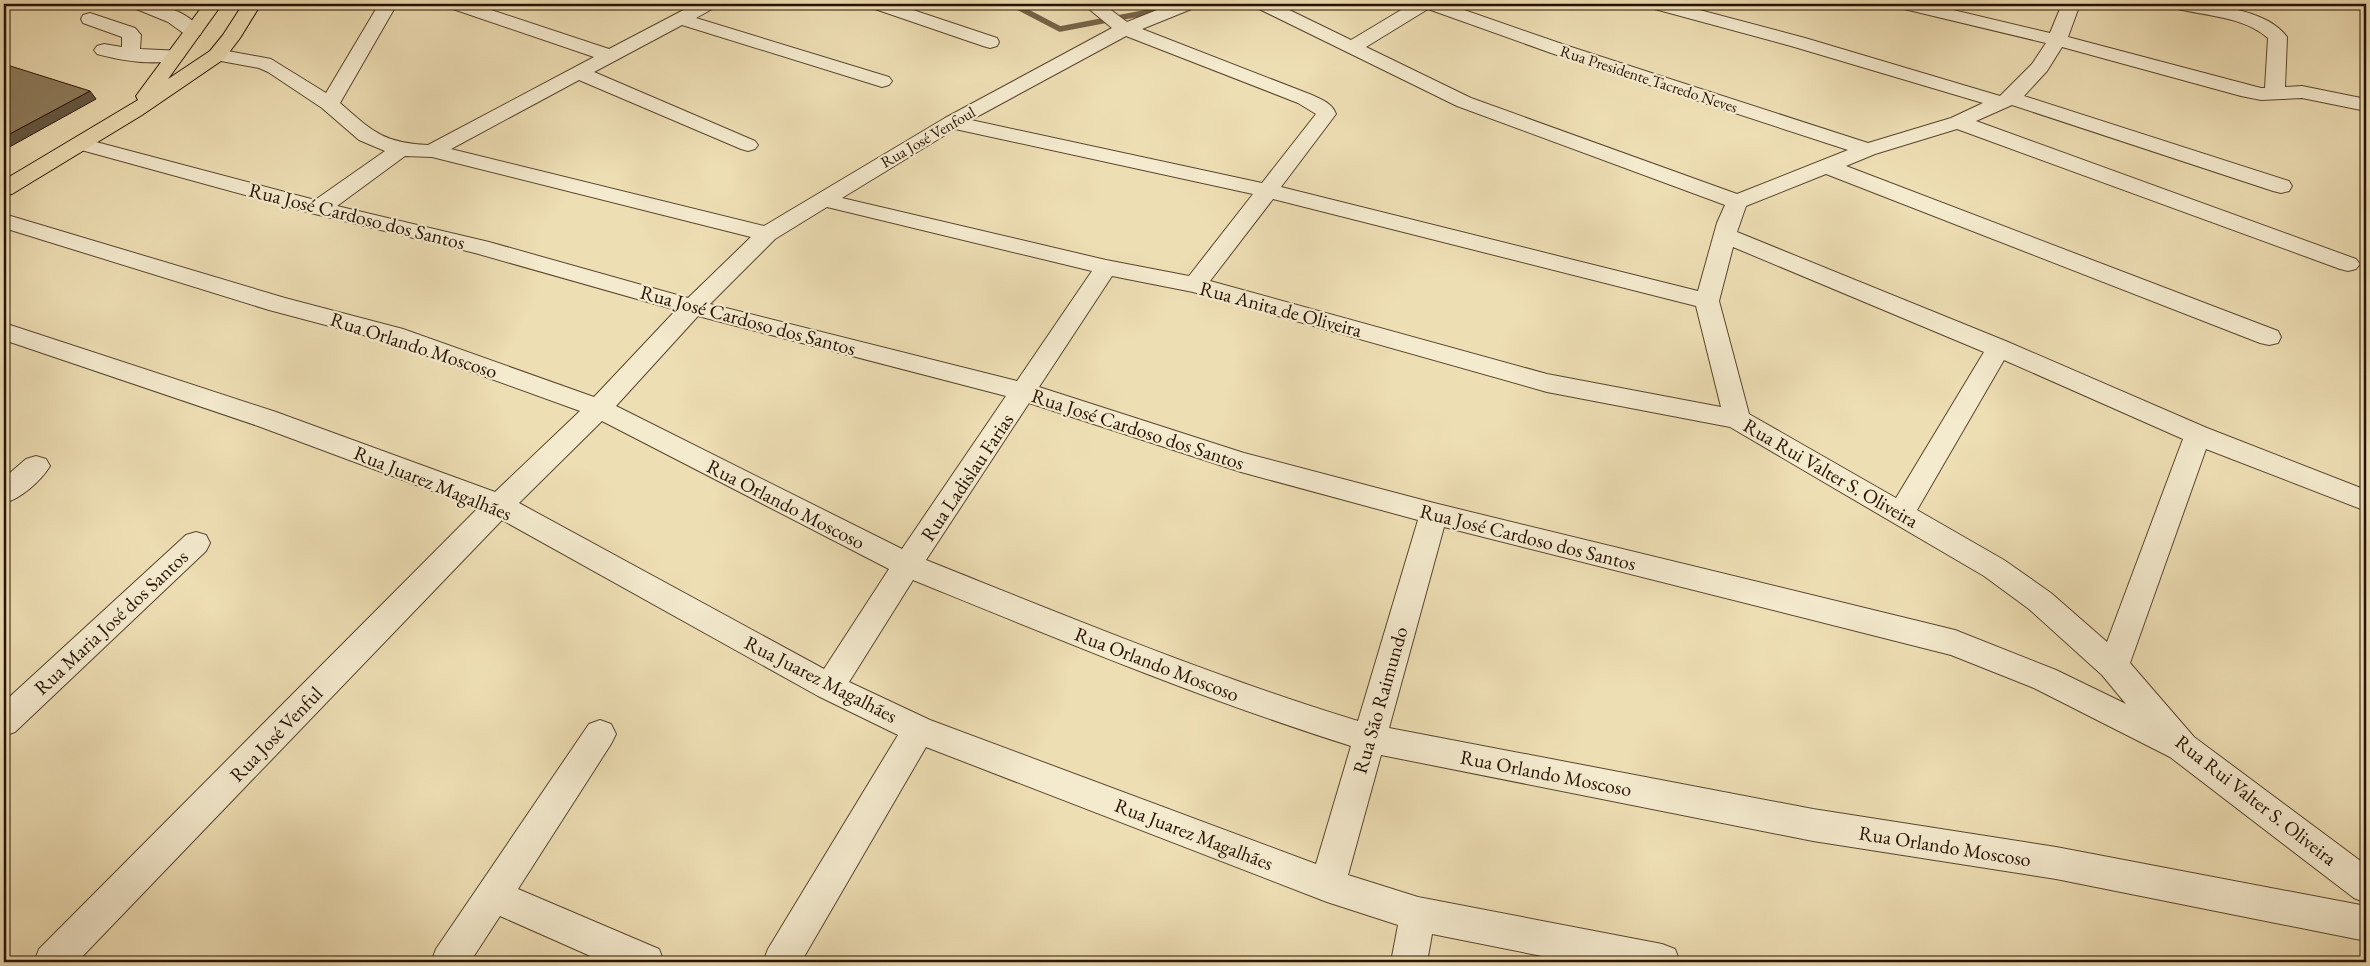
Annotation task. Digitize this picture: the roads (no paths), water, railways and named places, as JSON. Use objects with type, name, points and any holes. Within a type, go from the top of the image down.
[{"type":"main road","points":[[135,111],[213,4]]},
{"type":"main road","points":[[4,189],[135,111],[217,55],[231,38],[251,4]]},
{"type":"main road","points":[[174,56],[180,61],[192,63],[217,55]]},
{"type":"street","points":[[140,4],[175,18],[193,31]]},
{"type":"street","points":[[329,104],[388,4]]},
{"type":"street","points":[[456,4],[610,56]]},
{"type":"street","points":[[432,151],[708,4]]},
{"type":"street","points":[[878,4],[990,42]]},
{"type":"street","points":[[1092,4],[1125,30],[1305,99],[1324,109],[1326,114],[1325,119],[1194,286]]},
{"type":"street","name":"Rua José Venfoul","points":[[599,408],[693,307],[767,234],[952,122],[1125,30],[1188,4]]},
{"type":"street","points":[[1263,4],[1464,102],[1737,202],[1868,150],[1958,122],[2006,100],[2040,67],[2056,40],[2071,4]]},
{"type":"street","points":[[1351,48],[1424,4]]},
{"type":"street","name":"Rua Presidente Tacredo Neves","points":[[1430,4],[1558,49],[1868,150]]},
{"type":"street","points":[[1657,4],[2006,100],[2281,186]]},
{"type":"street","points":[[1906,4],[2056,40],[2241,90],[2261,94],[2316,94],[2366,104]]},
{"type":"street","points":[[2180,4],[2253,20],[2272,29],[2278,37],[2275,93]]},
{"type":"street","points":[[90,19],[128,32],[132,36],[132,41],[127,54]]},
{"type":"street","points":[[680,19],[882,81]]},
{"type":"street","points":[[104,50],[127,54],[174,56]]},
{"type":"street","points":[[217,55],[264,63],[294,80],[329,104],[366,136],[400,150],[432,151],[767,234]]},
{"type":"street","points":[[579,73],[748,145]]},
{"type":"street","points":[[952,122],[1269,191],[1707,301]]},
{"type":"street","points":[[1958,122],[2348,264]]},
{"type":"street","name":"Rua José Cardoso dos Santos","points":[[81,144],[319,208],[480,246],[693,307],[1025,392],[1241,462],[1434,514],[1955,643],[2045,679],[2182,747]]},
{"type":"street","points":[[319,208],[400,150]]},
{"type":"street","points":[[1825,166],[2269,337]]},
{"type":"street","name":"Rua Anita de Oliveira","points":[[824,200],[1194,286],[1547,383],[1737,419]]},
{"type":"street","name":"Rua Rui Valter S. Oliveira","points":[[1737,202],[1725,235],[1707,301],[1737,419],[1994,568],[2040,601],[2114,666],[2182,747],[2365,877]]},
{"type":"street","name":"Rua Orlando Moscoso","points":[[4,221],[278,304],[394,335],[599,408],[907,565],[1090,639],[1269,707],[1369,738],[1813,824],[2056,863],[2366,924]]},
{"type":"street","points":[[1725,235],[1999,348],[2198,435],[2366,501]]},
{"type":"street","name":"Rua Ladislau Farias","points":[[829,686],[907,565],[1025,392],[1106,267]]},
{"type":"street","name":"Rua Juarez Magalhães","points":[[4,331],[267,418],[500,505],[829,686],[919,730],[1326,885],[1418,914],[1662,962]]},
{"type":"street","points":[[1901,514],[1999,348]]},
{"type":"street","name":"Rua José Venful","points":[[52,962],[500,505],[599,408]]},
{"type":"street","points":[[2114,666],[2198,435]]},
{"type":"street","points":[[4,493],[36,466]]},
{"type":"street","name":"Rua São Raimundo","points":[[1326,885],[1434,514]]},
{"type":"street","name":"Rua Maria José dos Santos","points":[[4,722],[196,543]]},
{"type":"street","points":[[781,962],[919,730]]},
{"type":"street","points":[[450,962],[600,734]]},
{"type":"street","points":[[494,896],[646,962]]},
{"type":"street","points":[[1409,962],[1418,914]]},
{"type":"waterway","points":[[1012,4],[1060,29],[1165,9]]}]
